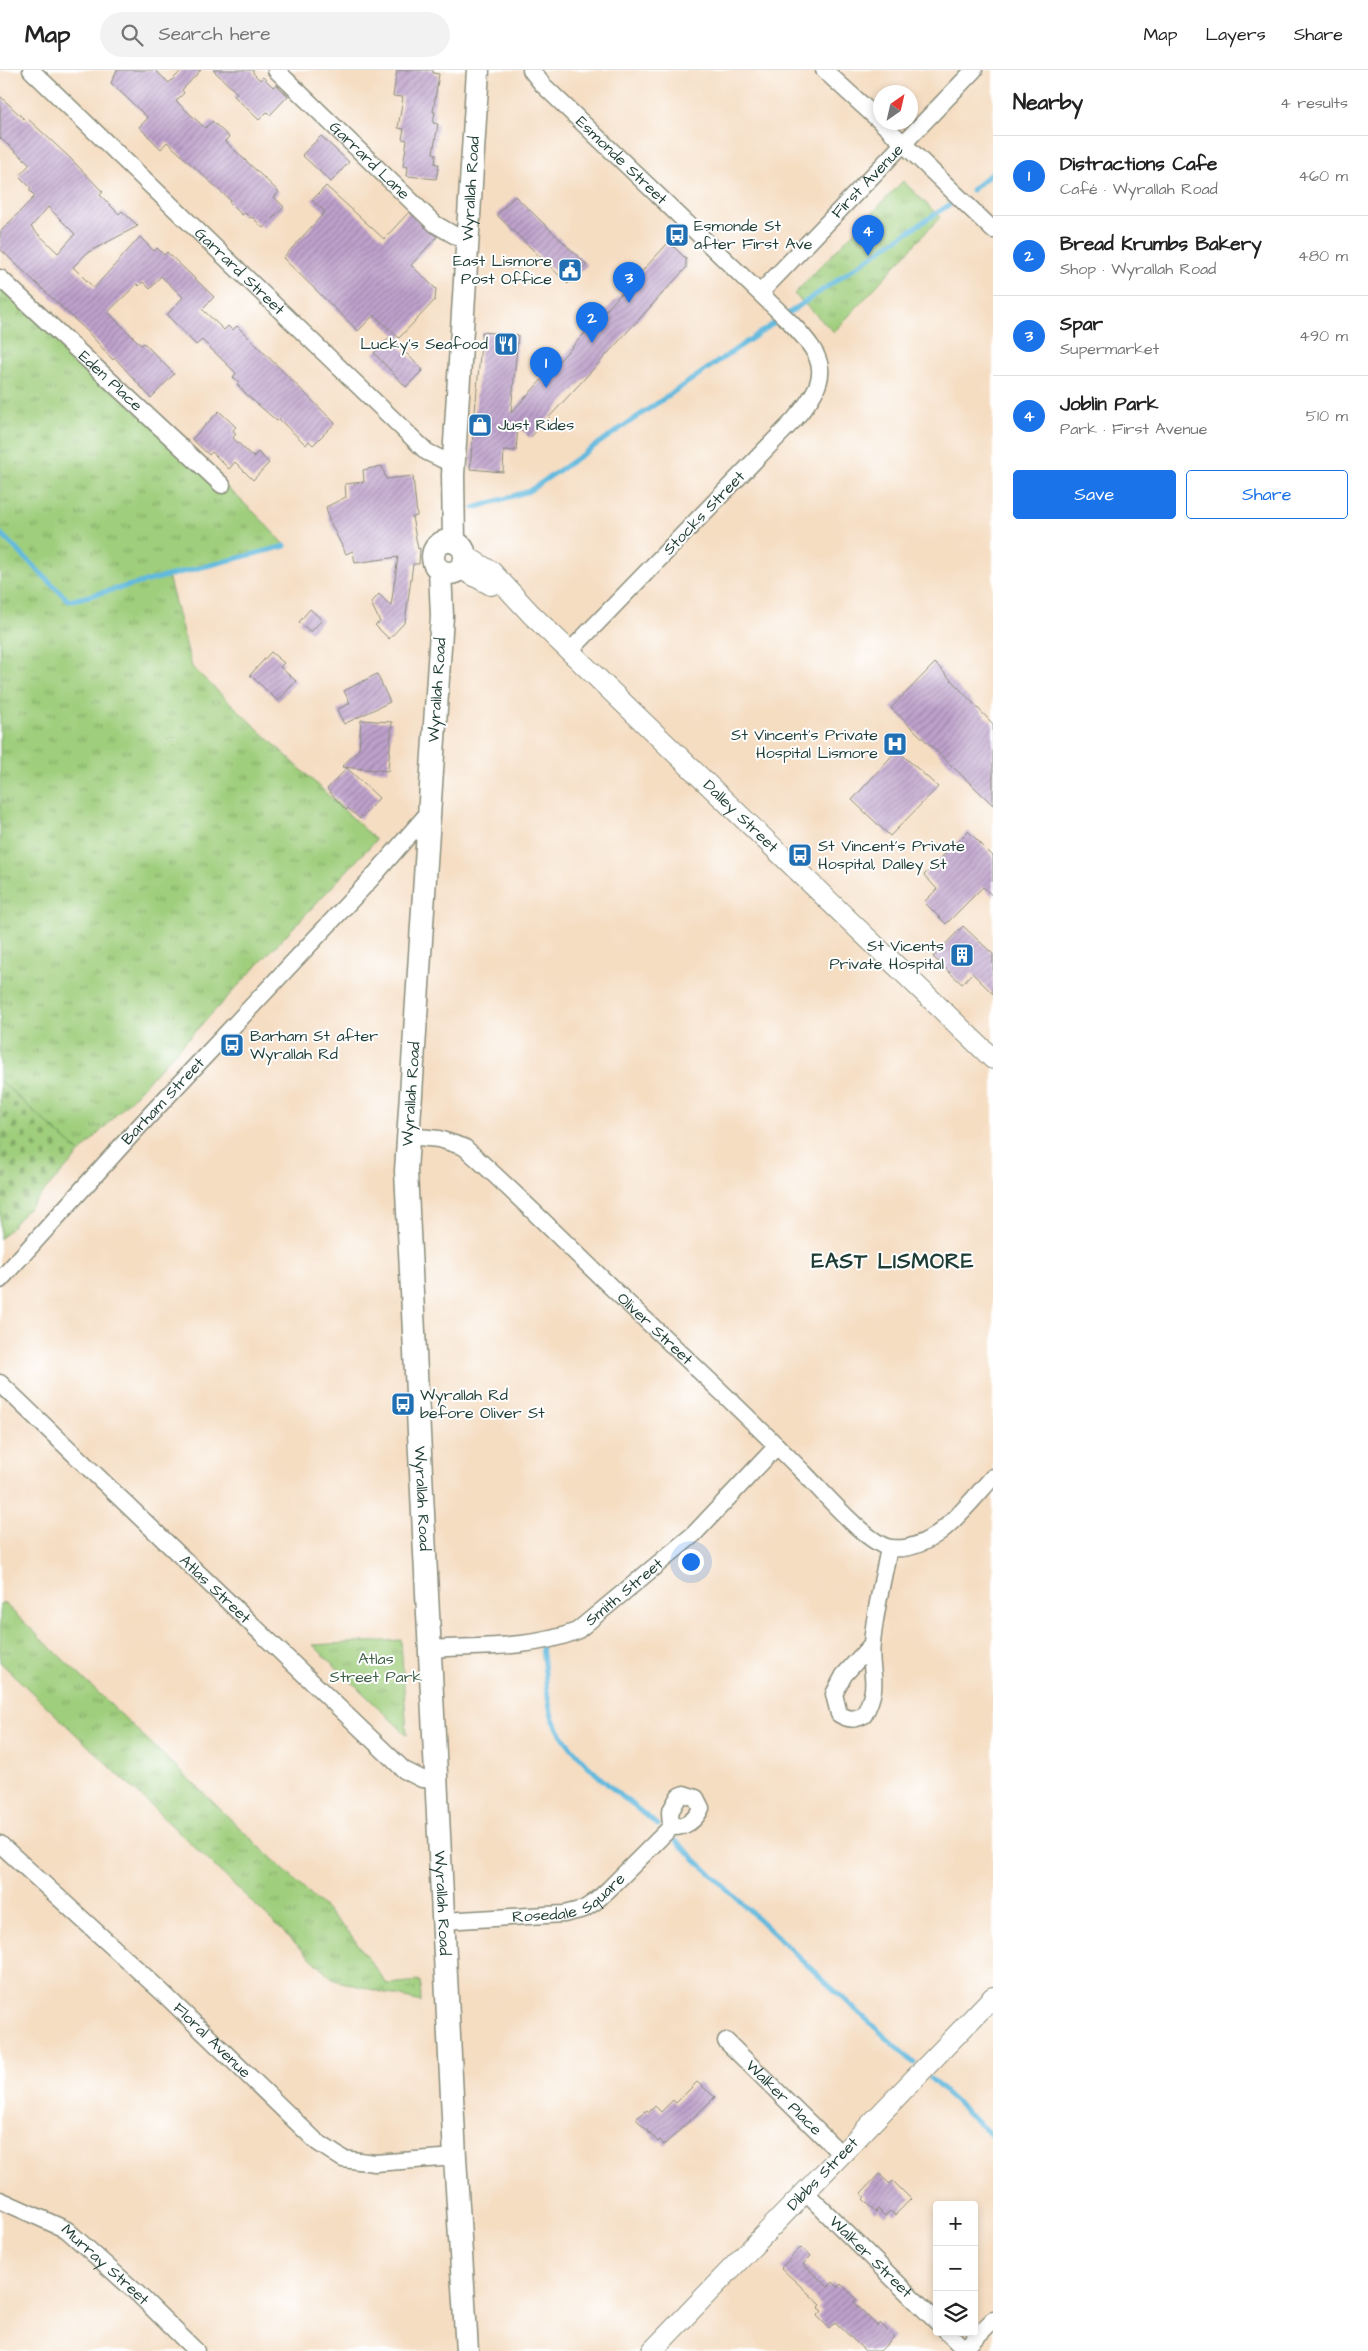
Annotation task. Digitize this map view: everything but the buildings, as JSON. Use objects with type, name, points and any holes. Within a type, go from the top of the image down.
[{"type":"main road","name":"Wyrallah Road","points":[[467,2351],[455,2157],[438,1780],[429,1649],[406,1171],[442,616],[452,559],[446,497],[453,470],[480,75]]},
{"type":"street","name":"Garrard Street","points":[[31,70],[427,452],[453,470]]},
{"type":"street","name":"Garrard Lane","points":[[276,70],[435,224],[468,243]]},
{"type":"street","name":"Esmonde Street","points":[[522,70],[543,85]]},
{"type":"street","name":"Esmonde Street","points":[[531,70],[543,85],[784,316],[816,352],[820,365]]},
{"type":"street","points":[[824,70],[873,115]]},
{"type":"street","name":"First Avenue","points":[[760,293],[974,70]]},
{"type":"street","points":[[889,130],[993,230]]},
{"type":"street","name":"Eden Place","points":[[0,278],[222,485]]},
{"type":"street","name":"Stocks Street","points":[[570,652],[794,420],[818,389],[820,365]]},
{"type":"street","name":"Dalley Street","points":[[452,559],[492,572],[570,652],[993,1059]]},
{"type":"street","name":"Barham Street","points":[[0,1280],[128,1139],[370,880],[430,811]]},
{"type":"street","name":"Oliver Street","points":[[408,1136],[440,1139],[464,1147],[777,1446],[847,1517],[879,1544],[889,1548]]},
{"type":"street","name":"Atlas Street","points":[[0,1382],[404,1770],[414,1777],[438,1780]]},
{"type":"street","name":"Smith Street","points":[[429,1649],[533,1643],[560,1638],[577,1631],[694,1534],[777,1446]]},
{"type":"street","points":[[871,1645],[889,1548],[913,1546],[930,1538],[948,1524],[993,1477]]},
{"type":"street","name":"Rosedale Square","points":[[443,1921],[564,1914],[584,1908],[603,1895],[671,1827]]},
{"type":"street","name":"Floral Avenue","points":[[0,1844],[162,1992],[317,2142],[343,2159],[359,2161],[375,2162],[455,2157]]},
{"type":"street","name":"Dibbs Street","points":[[652,2351],[993,1997]]},
{"type":"street","name":"Walker Place","points":[[726,2041],[841,2154]]},
{"type":"street","name":"Walker Street","points":[[806,2193],[933,2318]]},
{"type":"street","name":"Murray Street","points":[[0,2200],[67,2230],[138,2294],[196,2351]]},
{"type":"street","points":[[951,2336],[965,2350],[993,2320]]},
{"type":"green space","points":[[903,181],[940,217],[834,332],[794,294]]},
{"type":"green space","points":[[0,278],[259,517],[285,546],[168,576],[192,667],[376,840],[80,1153],[0,1081]]},
{"type":"green space","points":[[0,1081],[80,1153],[0,1239]]},
{"type":"green space","points":[[3,1602],[348,1931],[387,1984],[420,1981],[421,2002],[334,1980],[0,1662],[0,1605]]},
{"type":"green space","name":"Atlas Street Park","points":[[401,1640],[407,1735],[313,1645]]},
{"type":"waterway","points":[[972,190],[993,172]]},
{"type":"waterway","points":[[474,508],[529,491],[949,205]]},
{"type":"waterway","points":[[0,533],[69,601],[285,546]]},
{"type":"waterway","points":[[542,1648],[550,1709],[559,1731],[570,1746],[598,1776],[658,1825]]},
{"type":"waterway","points":[[676,1841],[914,2063]]},
{"type":"waterway","points":[[930,2078],[993,2137]]},
{"type":"place","name":"Esmonde St after First Ave","points":[[677,235]]},
{"type":"place","name":"Joblin Park","points":[[868,256]]},
{"type":"place","name":"East Lismore Post Office","points":[[570,270]]},
{"type":"place","name":"Spar","points":[[629,303]]},
{"type":"place","name":"Bread Krumbs Bakery","points":[[592,343]]},
{"type":"place","name":"Lucky's Seafood","points":[[506,344]]},
{"type":"place","name":"Distractions Cafe","points":[[546,388]]},
{"type":"place","name":"Just Rides","points":[[480,425]]},
{"type":"place","name":"St Vincent's Private Hospital Lismore","points":[[895,744]]},
{"type":"place","name":"St Vincent's Private Hospital, Dalley St","points":[[800,855]]},
{"type":"place","name":"St Vicents Private Hospital","points":[[962,955]]},
{"type":"place","name":"Barham St after Wyrallah Rd","points":[[232,1045]]},
{"type":"place","name":"Wyrallah Rd before Oliver St","points":[[403,1404]]},
{"type":"district","name":"EAST LISMORE","points":[[893,1261]]}]
